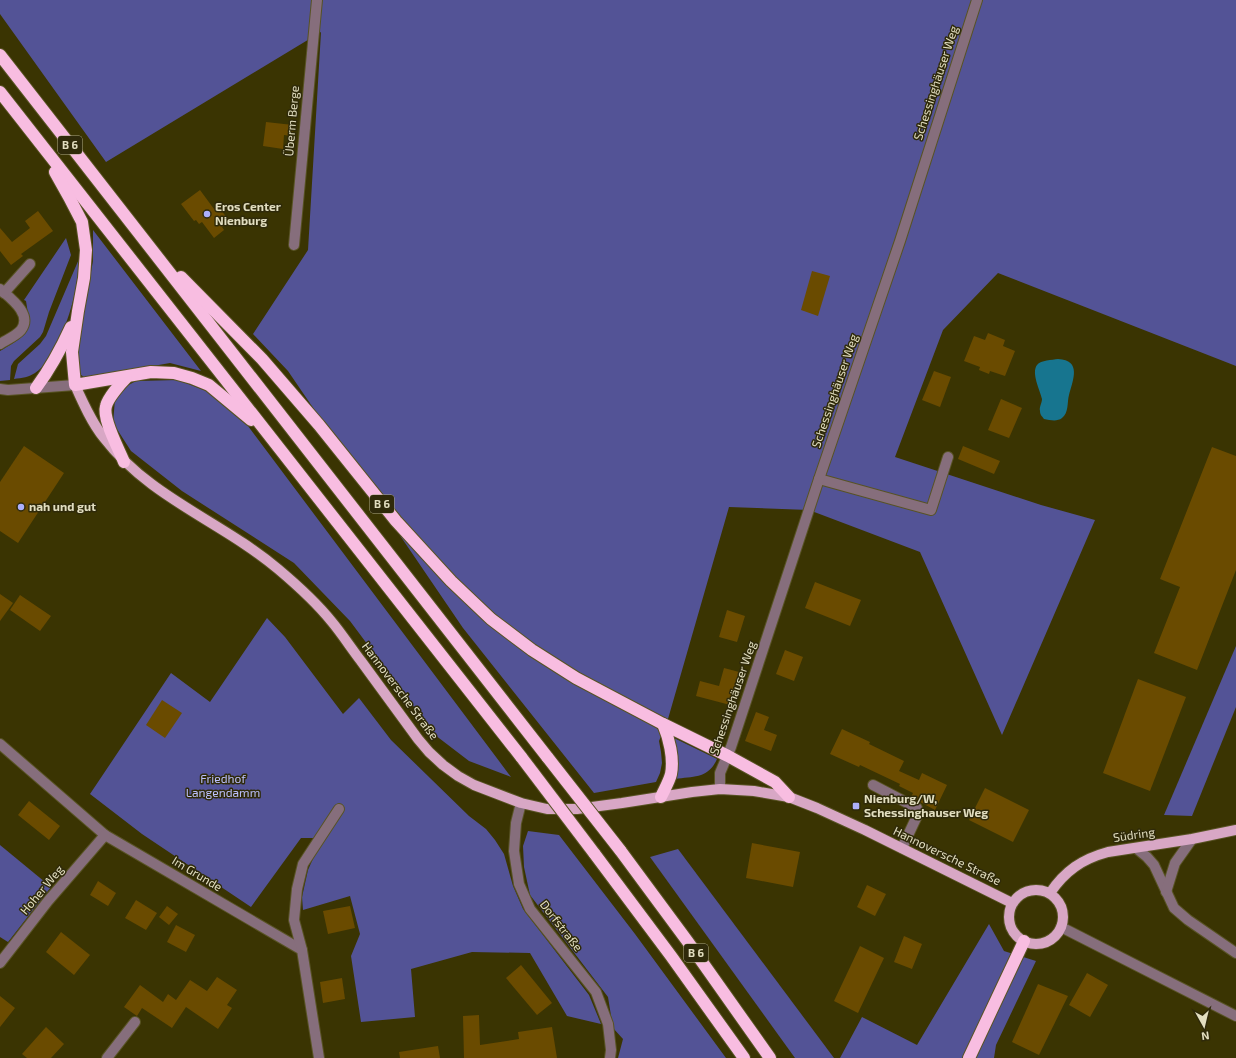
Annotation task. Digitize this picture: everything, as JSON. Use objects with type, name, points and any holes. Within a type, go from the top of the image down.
[{"type":"highway","name":"B 6","points":[[0,55],[620,850],[688,942],[770,1058]]},
{"type":"highway","name":"B 6","points":[[0,92],[522,758],[671,956],[744,1058]]},
{"type":"highway","points":[[29,130],[69,196],[82,222],[86,250],[84,278],[72,352],[75,385],[126,378],[151,372],[174,373],[209,385],[271,437]]},
{"type":"highway","name":"B 6","points":[[141,235],[262,359],[319,425],[396,522],[451,581],[491,619],[532,650],[576,678],[663,724],[728,756],[775,782],[789,797]]},
{"type":"highway","points":[[36,388],[47,373],[60,350],[78,311]]},
{"type":"highway","points":[[124,462],[108,425],[106,406],[118,386],[126,378]]},
{"type":"highway","points":[[661,797],[671,774],[671,757],[668,735],[663,724]]},
{"type":"highway","points":[[969,1058],[1024,941]]},
{"type":"main road","name":"Hannoversche Straße","points":[[75,385],[86,409],[103,438],[124,462],[162,492],[243,543],[277,568],[306,594],[332,622],[418,739],[443,765],[474,785],[521,803],[547,809],[577,809],[720,789],[754,790],[789,797],[817,808],[902,848],[1012,903]]},
{"type":"main road","name":"Südring","points":[[1050,894],[1057,883],[1067,873],[1084,860],[1108,852],[1192,839],[1236,830]]},
{"type":"main road","points":[[1042,890],[1050,894],[1056,898],[1063,913],[1061,927],[1055,936],[1048,941],[1040,944],[1030,944],[1016,935],[1011,928],[1009,911],[1012,903],[1018,897],[1029,891],[1042,890]]},
{"type":"street","name":"Überm Berge","points":[[294,245],[317,0]]},
{"type":"street","name":"Schessinghäuser Weg","points":[[720,789],[720,773],[728,756],[819,479],[900,241],[977,0]]},
{"type":"street","points":[[0,344],[19,331],[24,323],[22,311],[2,291],[30,264]]},
{"type":"street","points":[[0,389],[8,390],[75,385]]},
{"type":"street","points":[[819,479],[931,510],[948,457]]},
{"type":"street","name":"Im Grunde","points":[[0,744],[105,835],[302,950]]},
{"type":"street","points":[[873,785],[917,808],[918,814],[902,848]]},
{"type":"street","name":"Dorfstraße","points":[[521,803],[516,823],[514,850],[519,884],[530,909],[596,992],[608,1024],[610,1058]]},
{"type":"street","points":[[319,1058],[302,950],[294,920],[297,889],[303,864],[339,809]]},
{"type":"street","name":"Hoher Weg","points":[[0,963],[48,902],[105,835]]},
{"type":"street","points":[[1166,892],[1175,863],[1192,839]]},
{"type":"street","points":[[1136,848],[1154,865],[1174,908],[1188,920],[1236,952]]},
{"type":"street","points":[[1061,927],[1236,1016]]},
{"type":"street","points":[[107,1058],[136,1022]]},
{"type":"green space","points":[[0,0],[1236,0],[1236,366],[998,273],[943,330],[895,457],[1041,505],[1095,520],[1002,735],[920,552],[809,510],[729,507],[668,719],[659,741],[662,763],[656,782],[594,793],[463,628],[288,371],[253,334],[308,250],[321,32],[106,162],[0,14]]},
{"type":"green space","points":[[93,230],[201,371],[170,363],[85,378],[80,374],[78,354],[93,261]]},
{"type":"green space","points":[[66,238],[71,255],[43,332],[40,337],[14,361],[11,366],[10,380],[0,381],[0,351],[16,341],[25,332],[27,327],[28,312],[26,301],[24,300]]},
{"type":"green space","points":[[79,259],[77,283],[71,308],[56,346],[42,367],[35,373],[23,378],[14,379],[18,364],[40,344],[46,336]]},
{"type":"green space","points":[[178,380],[209,392],[248,426],[511,777],[469,761],[435,735],[350,621],[294,563],[182,491],[131,451],[113,423],[115,399],[123,388],[136,381]]},
{"type":"green space","name":"Friedhof Langendamm","points":[[267,618],[285,637],[343,714],[359,698],[391,740],[469,816],[486,829],[504,854],[513,886],[523,909],[589,995],[601,1024],[567,1016],[530,953],[472,952],[411,969],[415,1017],[361,1022],[351,956],[360,934],[350,896],[303,910],[302,897],[308,870],[322,838],[301,838],[251,907],[142,834],[90,794],[171,673],[210,702]]},
{"type":"green space","points":[[1236,646],[1236,707],[1192,816],[1164,815]]},
{"type":"green space","points":[[674,738],[717,759],[705,773],[694,777],[675,779],[678,758]]},
{"type":"green space","points":[[528,831],[559,835],[635,934],[726,1058],[618,1058],[623,1039],[613,1028],[608,997],[530,895],[524,867],[523,846]]},
{"type":"green space","points":[[0,845],[51,887],[8,942],[0,937]]},
{"type":"green space","points":[[678,849],[834,1058],[795,1058],[650,857]]},
{"type":"green space","points":[[989,924],[1004,951],[1036,961],[996,1045],[994,1058],[840,1058],[862,1017],[917,1045]]},
{"type":"water","points":[[1058,359],[1066,360],[1070,363],[1074,372],[1067,410],[1064,416],[1058,420],[1044,419],[1040,412],[1042,399],[1036,382],[1035,368],[1041,362]]},
{"type":"building","points":[[266,122],[293,125],[292,136],[284,135],[283,149],[263,146]]},
{"type":"building","name":"Eros Center Nienburg","points":[[200,190],[214,209],[218,206],[230,222],[222,227],[224,230],[214,238],[202,222],[199,224],[196,220],[194,221],[181,204]]},
{"type":"building","points":[[38,211],[53,231],[21,254],[23,256],[11,265],[0,251],[0,228],[12,242],[30,228],[25,221]]},
{"type":"building","points":[[812,271],[830,276],[818,316],[801,310]]},
{"type":"building","points":[[988,333],[1005,340],[1003,346],[1015,351],[1005,376],[990,371],[989,374],[979,370],[980,367],[964,361],[974,336],[985,340]]},
{"type":"building","points":[[934,371],[951,377],[940,407],[922,400]]},
{"type":"building","points":[[1001,399],[1022,408],[1009,438],[988,430]]},
{"type":"building","name":"nah und gut","points":[[24,446],[64,473],[18,543],[0,531],[0,482]]},
{"type":"building","points":[[963,446],[1000,461],[994,474],[958,459]]},
{"type":"building","points":[[1212,447],[1236,456],[1236,570],[1197,670],[1154,653],[1180,587],[1160,579]]},
{"type":"building","points":[[815,582],[861,600],[850,626],[805,608]]},
{"type":"building","points":[[0,594],[13,603],[0,621]]},
{"type":"building","points":[[20,595],[51,616],[40,631],[10,610]]},
{"type":"building","points":[[727,610],[745,616],[737,642],[719,637]]},
{"type":"building","points":[[785,650],[803,657],[794,681],[776,674]]},
{"type":"building","points":[[724,668],[743,673],[734,706],[696,696],[700,681],[719,686]]},
{"type":"building","points":[[1138,679],[1186,697],[1150,791],[1103,773]]},
{"type":"building","points":[[162,700],[182,713],[165,738],[146,725]]},
{"type":"building","points":[[756,712],[769,717],[764,730],[777,735],[771,751],[745,741]]},
{"type":"building","points":[[842,729],[870,742],[869,744],[904,761],[899,771],[919,780],[922,773],[947,785],[935,810],[911,797],[913,793],[899,786],[900,784],[860,765],[859,767],[830,754]]},
{"type":"building","points":[[985,788],[1029,810],[1013,842],[969,820]]},
{"type":"building","points":[[29,801],[60,826],[49,840],[18,815]]},
{"type":"building","points":[[752,843],[800,852],[793,887],[746,878]]},
{"type":"building","points":[[98,881],[116,893],[108,906],[90,895]]},
{"type":"building","points":[[867,885],[886,894],[875,916],[857,907]]},
{"type":"building","points":[[136,900],[157,913],[146,930],[125,918]]},
{"type":"building","points":[[167,906],[178,914],[169,925],[159,917]]},
{"type":"building","points":[[350,906],[355,928],[328,934],[323,911]]},
{"type":"building","points":[[176,925],[195,935],[186,952],[167,942]]},
{"type":"building","points":[[61,932],[90,955],[74,975],[46,952]]},
{"type":"building","points":[[904,936],[922,944],[912,969],[894,962]]},
{"type":"building","points":[[860,946],[884,958],[858,1013],[834,1001]]},
{"type":"building","points":[[521,965],[552,1003],[537,1015],[506,978]]},
{"type":"building","points":[[1087,973],[1108,985],[1090,1017],[1069,1005]]},
{"type":"building","points":[[217,977],[237,990],[227,1005],[232,1008],[218,1029],[186,1007],[172,1028],[142,1008],[137,1016],[124,1007],[140,985],[163,1002],[168,994],[176,1000],[190,980],[207,991]]},
{"type":"building","points":[[342,978],[345,999],[323,1003],[320,982]]},
{"type":"building","points":[[1038,984],[1068,996],[1039,1055],[1012,1042]]},
{"type":"building","points":[[0,996],[15,1008],[0,1027]]},
{"type":"building","points":[[479,1015],[480,1045],[519,1039],[518,1032],[552,1027],[557,1058],[464,1058],[463,1016]]},
{"type":"building","points":[[46,1027],[64,1044],[51,1058],[27,1058],[22,1054]]},
{"type":"building","points":[[438,1046],[440,1058],[400,1058],[399,1052]]},
{"type":"place","name":"Eros Center Nienburg","points":[[207,214]]},
{"type":"place","name":"nah und gut","points":[[21,507]]},
{"type":"place","name":"Nienburg/W, Schessinghauser Weg","points":[[856,806]]}]
